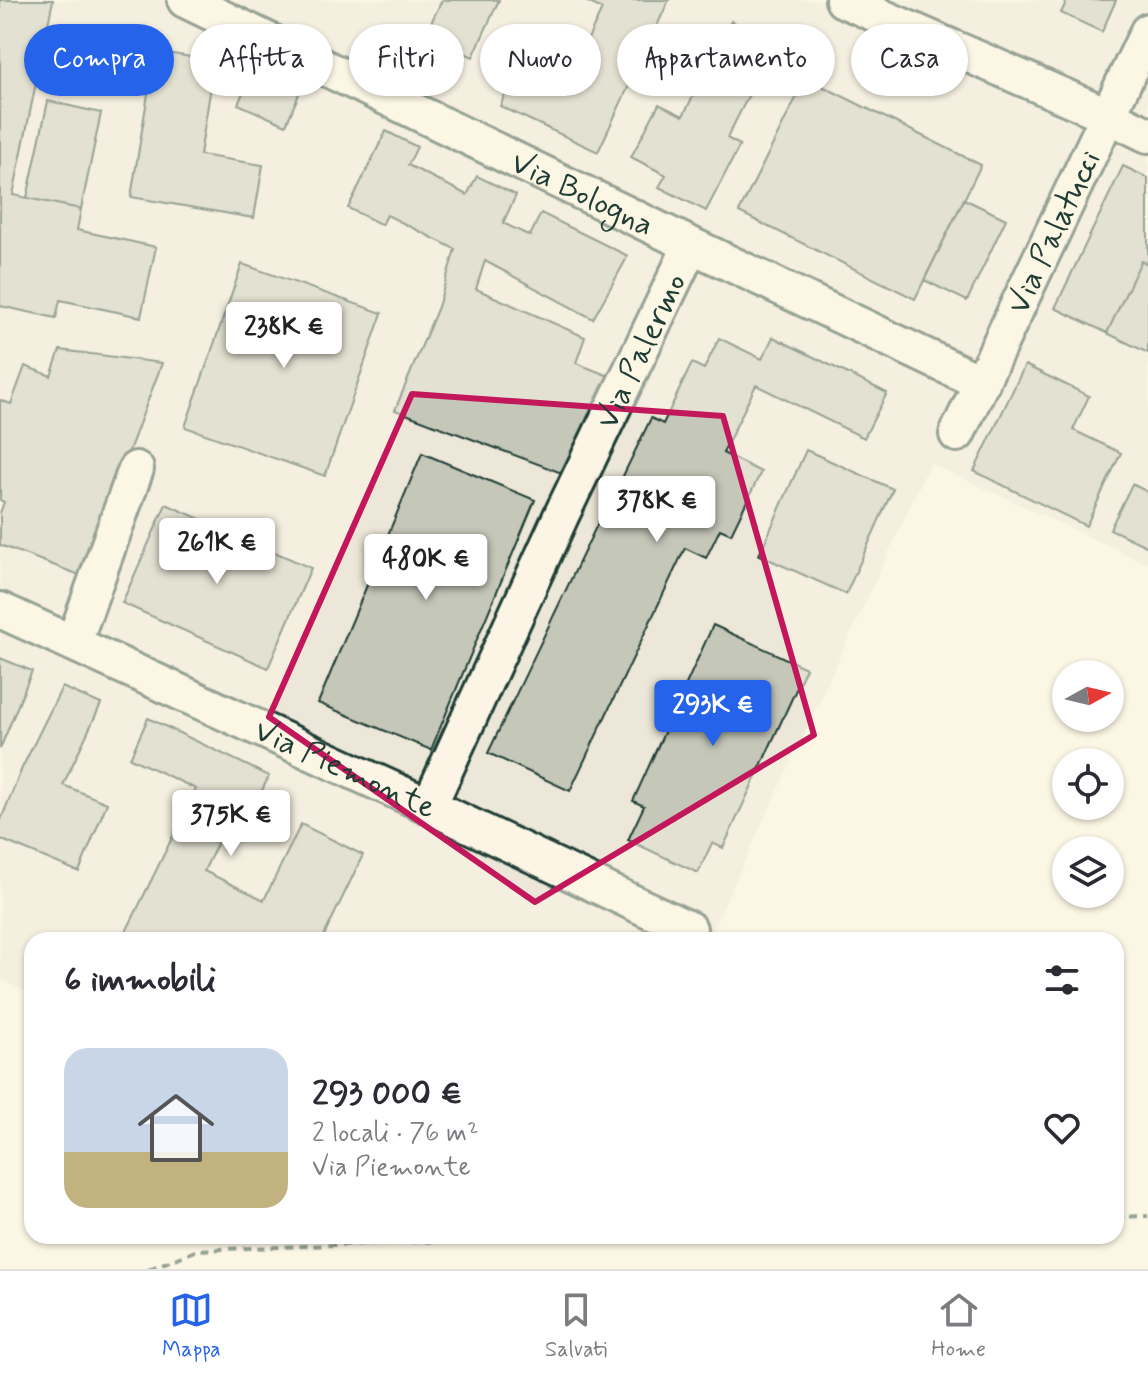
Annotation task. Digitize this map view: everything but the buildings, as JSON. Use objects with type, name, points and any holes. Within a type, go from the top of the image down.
[{"type":"street","name":"Via Bologna","points":[[185,0],[982,383]]},
{"type":"street","points":[[843,0],[1148,135]]},
{"type":"street","name":"Via Palatucci","points":[[957,434],[1148,31]]},
{"type":"street","name":"Via Palermo","points":[[429,806],[561,516],[691,245]]},
{"type":"street","points":[[74,642],[136,469]]},
{"type":"street","name":"Via Piemonte","points":[[0,610],[689,929]]},
{"type":"path","points":[[1124,1217],[1148,1216]]},
{"type":"path","points":[[149,1269],[198,1250],[361,1244]]},
{"type":"highlighted area","points":[[412,394],[723,416],[814,735],[535,902],[269,717]]},
{"type":"shaded area","points":[[0,0],[1148,0],[1148,564],[930,463],[712,932],[24,932],[24,991],[0,979]]}]
